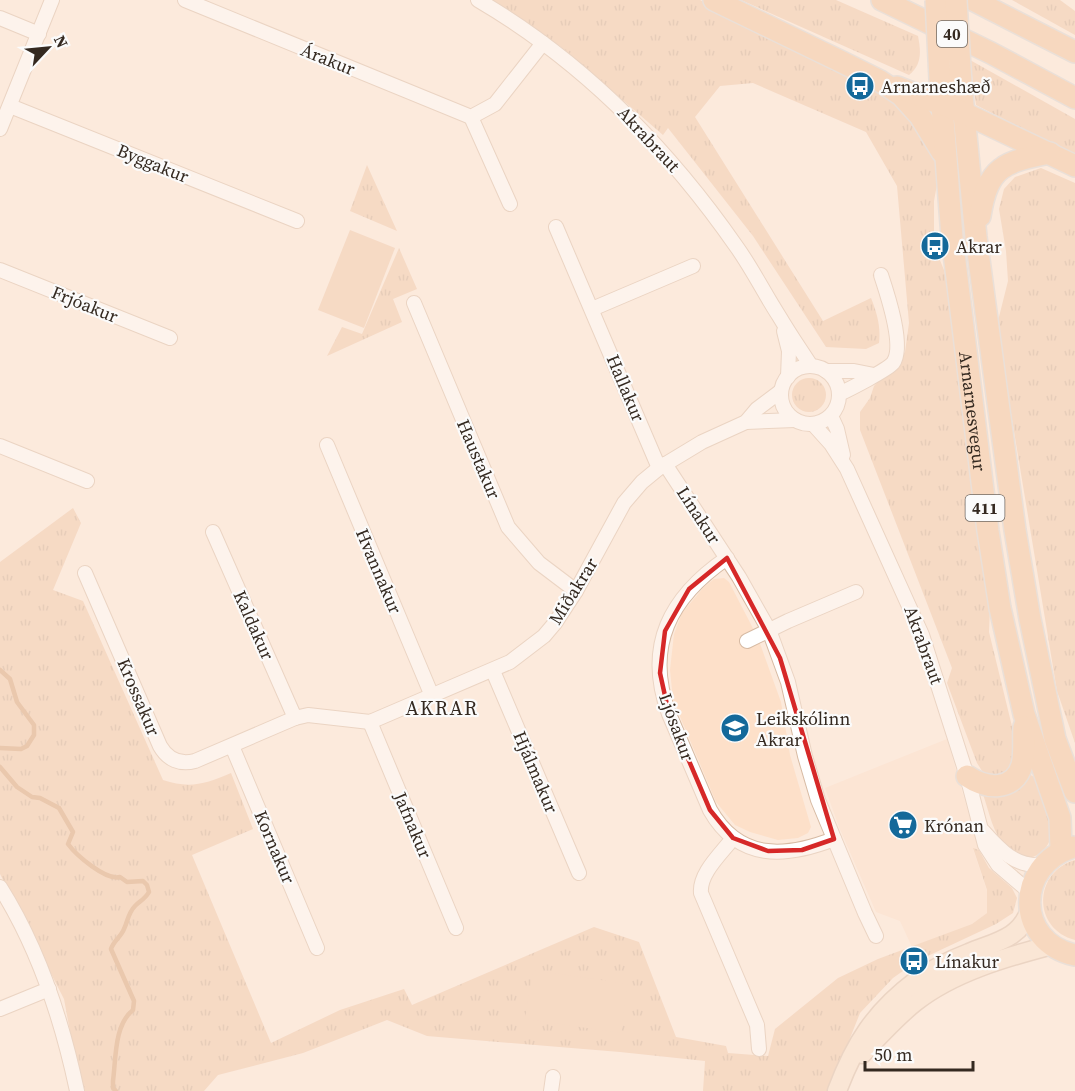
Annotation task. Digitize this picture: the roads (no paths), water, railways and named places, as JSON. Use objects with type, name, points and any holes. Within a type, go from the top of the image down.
[{"type":"main road","points":[[714,0],[880,81],[964,113],[1075,166]]},
{"type":"main road","name":"40","points":[[882,0],[991,53],[1075,98]]},
{"type":"main road","name":"Arnarnesvegur","points":[[936,0],[951,82],[964,113],[976,237],[1015,530],[1030,619],[1055,739],[1075,792]]},
{"type":"main road","name":"Arnarnesvegur","points":[[956,0],[951,82],[942,105],[945,157],[952,237],[988,531],[1000,608],[1024,714],[1068,848],[1042,866],[1033,880],[1030,903]]},
{"type":"main road","name":"40","points":[[973,0],[1075,52]]},
{"type":"main road","points":[[880,81],[901,94],[911,104],[945,157]]},
{"type":"main road","points":[[976,237],[983,196],[994,174],[1017,160],[1050,153]]},
{"type":"main road","points":[[967,776],[975,782],[990,786],[1006,784],[1014,778],[1022,765],[1024,714]]},
{"type":"main road","points":[[1030,903],[1038,930],[1052,945],[1075,955]]},
{"type":"street","points":[[0,129],[52,0]]},
{"type":"street","name":"Árakur","points":[[184,0],[471,117]]},
{"type":"street","name":"Akrabraut","points":[[478,0],[521,27],[594,82],[658,146],[738,248],[779,318],[811,366]]},
{"type":"street","points":[[0,18],[39,34]]},
{"type":"street","points":[[510,204],[471,117],[495,104],[543,43]]},
{"type":"street","name":"Byggakur","points":[[10,106],[297,221]]},
{"type":"street","name":"Hallakur","points":[[556,227],[662,466]]},
{"type":"street","points":[[592,309],[693,266]]},
{"type":"street","name":"Frjóakur","points":[[0,270],[170,338]]},
{"type":"street","points":[[839,394],[892,364],[897,354],[889,300],[881,275]]},
{"type":"street","name":"Haustakur","points":[[414,303],[508,527],[539,563],[576,591]]},
{"type":"street","name":"Akrabraut","points":[[779,318],[789,351],[788,376]]},
{"type":"street","points":[[826,370],[837,385],[839,394],[839,402],[831,416],[823,422],[813,424],[795,420],[784,408],[781,391],[788,376],[802,367],[811,366],[826,370],[854,371],[874,375]]},
{"type":"street","name":"Miðakrar","points":[[746,422],[757,409],[781,391]]},
{"type":"street","name":"Akrabraut","points":[[831,416],[837,429],[847,469]]},
{"type":"street","name":"Miðakrar","points":[[232,746],[295,718],[308,715],[370,722],[493,671],[525,652],[544,636],[565,610],[624,503],[642,482],[662,466],[702,442],[746,422],[795,420]]},
{"type":"street","name":"Akrabraut","points":[[813,424],[831,444],[847,469],[922,635],[967,776],[985,845],[998,866],[1025,888],[1030,903]]},
{"type":"street","name":"Hvannakur","points":[[327,445],[432,696]]},
{"type":"street","points":[[0,446],[87,481]]},
{"type":"street","name":"Línakur","points":[[662,466],[727,558],[769,630],[788,682],[811,777],[834,839],[876,936]]},
{"type":"street","name":"Kaldakur","points":[[213,532],[295,718]]},
{"type":"street","name":"Ljósakur","points":[[727,558],[699,579],[684,594],[673,612],[661,645],[660,673],[664,701],[705,800],[715,819],[734,838],[757,849],[780,852],[802,850],[834,839]]},
{"type":"street","name":"Krossakur","points":[[85,573],[163,751],[171,759],[186,763],[232,746]]},
{"type":"street","points":[[747,641],[856,591]]},
{"type":"street","name":"Hjálmakur","points":[[493,671],[579,873]]},
{"type":"street","name":"Jafnakur","points":[[370,722],[456,928]]},
{"type":"street","name":"Kornakur","points":[[232,746],[317,948]]},
{"type":"street","points":[[980,828],[1011,859],[1023,864],[1042,866]]},
{"type":"street","points":[[734,838],[704,876],[700,884],[701,893],[757,1025],[759,1049]]},
{"type":"street","points":[[0,887],[30,943],[49,989],[59,1016],[77,1091]]},
{"type":"street","points":[[837,1090],[855,1047],[881,1012],[917,980],[932,971],[972,951],[1009,937],[1026,920],[1030,903]]},
{"type":"street","points":[[837,1090],[862,1054],[928,992],[990,964],[1052,945]]},
{"type":"street","points":[[0,1009],[49,989]]},
{"type":"waterway","points":[[0,670],[10,679],[17,702],[34,725],[34,735],[27,746],[21,749],[0,748]]},
{"type":"waterway","points":[[0,767],[17,787],[32,797],[40,798],[59,808],[73,832],[68,844],[84,860],[107,875],[120,877],[127,882],[143,881],[147,885],[149,892],[129,914],[123,932],[111,949],[134,1001],[133,1010],[122,1024],[119,1033],[113,1081],[113,1088],[116,1091]]},
{"type":"place","name":"Arnarneshæð","points":[[860,86]]},
{"type":"place","name":"Akrar","points":[[935,246]]},
{"type":"place","name":"Leikskólinn Akrar","points":[[735,728]]},
{"type":"place","name":"Krónan","points":[[903,825]]},
{"type":"place","name":"Línakur","points":[[914,961]]},
{"type":"district","name":"AKRAR","points":[[442,708]]}]
